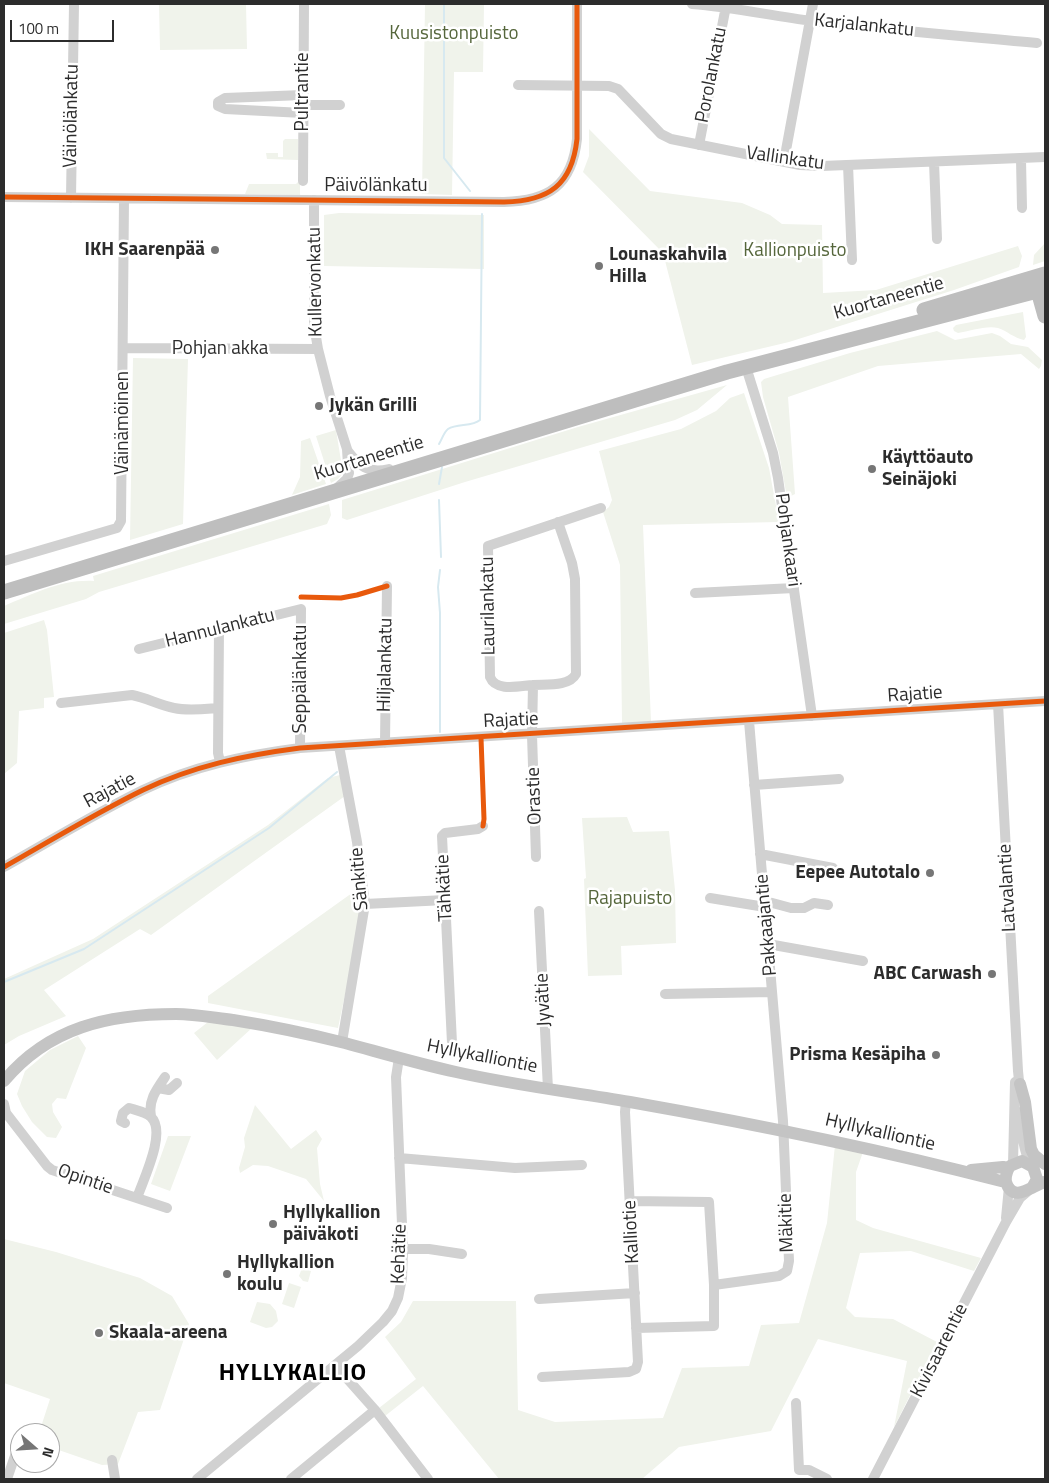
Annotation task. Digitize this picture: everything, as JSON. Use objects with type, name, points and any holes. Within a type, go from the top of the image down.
[{"type":"highway","points":[[1043,282],[1045,316]]},
{"type":"highway","name":"Kuortaneentie","points":[[4,592],[746,367],[891,328],[1043,282]]},
{"type":"main road","name":"Hyllykalliontie","points":[[4,1081],[21,1062],[62,1034],[87,1025],[148,1015],[178,1014],[204,1016],[255,1024],[342,1042],[455,1072],[783,1130],[884,1152],[1001,1181],[1009,1175]]},
{"type":"main road","name":"Hyllykalliontie","points":[[4,1067],[21,1062]]},
{"type":"main road","points":[[1020,1084],[1026,1102],[1031,1149],[1039,1168],[1036,1180],[1029,1190]]},
{"type":"main road","points":[[1039,1168],[1022,1161],[1009,1175],[1017,1192],[1029,1190],[1045,1182]]},
{"type":"street","name":"Väinölänkatu","points":[[71,198],[74,4]]},
{"type":"street","name":"Pultrantie","points":[[303,181],[304,4]]},
{"type":"street","name":"Päivölänkatu","points":[[4,197],[521,202],[542,196],[561,182],[575,153],[577,4]]},
{"type":"street","name":"Karjalankatu","points":[[692,4],[726,6],[810,20],[889,30],[1037,43]]},
{"type":"street","points":[[784,161],[813,4]]},
{"type":"street","name":"Porolankatu","points":[[698,145],[726,6]]},
{"type":"street","name":"Vallinkatu","points":[[518,84],[608,86],[618,89],[662,134],[671,139],[784,161],[814,165],[848,165],[1045,158]]},
{"type":"street","points":[[303,105],[225,98],[218,102],[218,106],[226,110],[303,105],[340,105]]},
{"type":"street","points":[[1021,159],[1022,208]]},
{"type":"street","points":[[934,162],[937,239]]},
{"type":"street","points":[[848,165],[852,260]]},
{"type":"street","name":"Väinämöinen","points":[[4,562],[117,528],[121,522],[124,199]]},
{"type":"street","name":"Kullervonkatu","points":[[314,200],[314,325],[318,349],[347,449],[349,473],[342,484],[334,491]]},
{"type":"street","name":"Pohjan akka","points":[[123,348],[318,349]]},
{"type":"street","name":"Pohjankaari","points":[[746,367],[773,454],[784,509],[812,716]]},
{"type":"street","name":"Kullervonkatu","points":[[347,449],[363,468],[379,471],[401,465],[415,467]]},
{"type":"street","name":"Laurilankatu","points":[[533,685],[497,687],[490,678],[488,546],[601,508]]},
{"type":"street","points":[[533,685],[568,682],[576,674],[575,579],[572,563],[558,522]]},
{"type":"street","name":"Hiljalankatu","points":[[385,743],[387,586]]},
{"type":"street","points":[[695,593],[794,588]]},
{"type":"street","name":"Hannulankatu","points":[[139,649],[301,609]]},
{"type":"street","name":"Seppälänkatu","points":[[300,748],[301,609]]},
{"type":"street","points":[[219,629],[218,753],[220,762]]},
{"type":"street","name":"Orastie","points":[[533,685],[532,735],[536,857]]},
{"type":"street","points":[[61,702],[132,696],[143,697],[184,710],[218,708]]},
{"type":"street","name":"Rajatie","points":[[4,867],[144,790],[185,773],[220,762],[265,752],[300,748],[532,735],[1045,701]]},
{"type":"street","name":"Latvalantie","points":[[998,704],[1020,1084]]},
{"type":"street","name":"Pakkaajantie","points":[[749,720],[783,1130]]},
{"type":"street","name":"Sänkitie","points":[[339,746],[357,842],[365,904],[342,1042]]},
{"type":"street","points":[[754,784],[839,779]]},
{"type":"street","name":"Tähkätie","points":[[452,1043],[442,836],[445,832],[478,829],[483,826]]},
{"type":"street","points":[[760,854],[833,868]]},
{"type":"street","points":[[710,898],[791,908],[804,908],[814,903],[828,906]]},
{"type":"street","points":[[365,904],[445,900]]},
{"type":"street","name":"Jyvätie","points":[[539,911],[548,1089]]},
{"type":"street","points":[[768,944],[863,961]]},
{"type":"street","points":[[666,994],[772,992]]},
{"type":"street","name":"Kehätie","points":[[197,1479],[335,1365],[384,1322],[392,1311],[401,1288],[403,1249],[396,1077],[399,1058]]},
{"type":"street","name":"Latvalantie","points":[[1009,1175],[1015,1122],[1015,1084],[1018,1071]]},
{"type":"street","points":[[137,1198],[157,1140],[156,1126],[151,1116],[151,1101],[165,1077]]},
{"type":"street","points":[[158,1088],[169,1090],[177,1084]]},
{"type":"street","name":"Kalliotie","points":[[542,1376],[629,1372],[636,1370],[638,1362],[625,1112],[626,1101]]},
{"type":"street","points":[[125,1123],[121,1121],[123,1113],[129,1108],[151,1116]]},
{"type":"street","name":"Opintie","points":[[5,1109],[47,1166],[52,1170],[167,1208]]},
{"type":"street","name":"Mäkitie","points":[[714,1285],[778,1276],[787,1270],[789,1261],[783,1130]]},
{"type":"street","points":[[399,1158],[515,1168],[582,1165]]},
{"type":"street","name":"Kivisaarentie","points":[[1006,1222],[1009,1175]]},
{"type":"street","name":"Kivisaarentie","points":[[873,1479],[1006,1222],[1020,1198],[1029,1190]]},
{"type":"street","points":[[630,1202],[709,1202],[714,1285],[714,1326],[636,1328]]},
{"type":"street","points":[[403,1249],[462,1254]]},
{"type":"street","points":[[539,1299],[635,1293]]},
{"type":"street","points":[[335,1365],[375,1410],[425,1478]]},
{"type":"street","points":[[796,1403],[799,1475],[809,1470],[827,1479]]},
{"type":"street","points":[[291,1479],[375,1410]]},
{"type":"street","points":[[112,1460],[115,1479]]},
{"type":"green space","points":[[159,4],[246,4],[247,49],[160,50]]},
{"type":"green space","name":"Kuusistonpuisto","points":[[425,4],[484,4],[483,72],[454,72],[452,195],[422,194]]},
{"type":"green space","name":"Kallionpuisto","points":[[589,129],[650,191],[742,203],[770,215],[782,224],[822,225],[823,293],[876,290],[1018,246],[1022,256],[1019,267],[954,290],[789,342],[692,365],[663,253],[583,172],[589,156]]},
{"type":"green space","points":[[285,139],[298,139],[298,160],[267,159],[266,153],[278,153],[278,157],[283,157],[283,141]]},
{"type":"green space","points":[[298,182],[300,184],[300,195],[245,194],[249,184],[296,184]]},
{"type":"green space","points":[[339,213],[484,215],[484,269],[324,266],[324,215]]},
{"type":"green space","points":[[1045,243],[1045,261],[1033,265],[1034,255]]},
{"type":"green space","points":[[1023,312],[1026,337],[1024,340],[994,327],[958,333],[953,328],[956,325]]},
{"type":"green space","points":[[937,331],[955,340],[992,333],[1011,344],[1028,347],[1042,360],[1041,366],[1039,369],[1021,354],[878,366],[788,397],[795,494],[787,498],[779,453],[763,397],[761,382],[764,379],[850,353]]},
{"type":"green space","points":[[133,358],[188,359],[183,524],[130,540]]},
{"type":"green space","points":[[727,385],[697,410],[675,420],[465,482],[347,520],[342,518],[342,500],[578,427]]},
{"type":"green space","points":[[744,393],[769,468],[779,522],[643,525],[651,722],[622,723],[620,565],[603,512],[609,507],[612,500],[599,451],[681,429],[716,411],[730,398]]},
{"type":"green space","points":[[336,430],[343,473],[331,483],[316,436]]},
{"type":"green space","points":[[310,438],[326,484],[292,495],[300,477],[301,441]]},
{"type":"green space","points":[[329,504],[331,515],[327,524],[99,592],[86,599],[4,624],[4,606],[37,592],[71,582],[94,581],[93,576]]},
{"type":"green space","points":[[44,620],[47,630],[54,697],[44,698],[44,708],[19,711],[17,763],[4,774],[4,633]]},
{"type":"green space","points":[[340,775],[345,796],[151,935],[140,929],[44,990],[66,1016],[19,1036],[4,1045],[4,979],[93,939],[268,825],[328,778]]},
{"type":"green space","name":"Rajapuisto","points":[[627,817],[633,832],[669,831],[675,890],[676,943],[621,946],[622,975],[588,976],[584,879],[586,878],[582,818]]},
{"type":"green space","points":[[359,888],[361,900],[358,933],[338,1028],[208,1003],[208,996]]},
{"type":"green space","points":[[208,1022],[252,1028],[217,1060],[194,1033]]},
{"type":"green space","points":[[78,1036],[86,1048],[66,1099],[57,1098],[52,1104],[53,1112],[62,1127],[56,1138],[47,1137],[32,1122],[17,1094],[25,1071],[50,1050]]},
{"type":"green space","points":[[255,1105],[291,1149],[316,1130],[322,1139],[317,1148],[320,1184],[324,1201],[306,1179],[268,1166],[253,1165],[240,1173],[239,1168],[245,1147],[244,1138]]},
{"type":"green space","points":[[168,1136],[191,1136],[170,1191],[151,1184]]},
{"type":"green space","points":[[835,1145],[863,1152],[856,1172],[856,1220],[873,1228],[981,1258],[974,1271],[911,1251],[860,1253],[846,1308],[855,1317],[893,1319],[937,1342],[894,1427],[907,1361],[818,1339],[771,1431],[679,1447],[642,1479],[499,1479],[423,1386],[385,1416],[379,1408],[416,1379],[385,1337],[401,1322],[413,1301],[516,1301],[518,1410],[555,1422],[663,1418],[682,1368],[749,1366],[761,1325],[799,1323],[827,1223]]},
{"type":"green space","points":[[4,1239],[56,1252],[140,1278],[172,1296],[189,1324],[160,1410],[138,1412],[118,1464],[102,1465],[60,1450],[60,1423],[42,1423],[50,1399],[4,1383]]},
{"type":"green space","points":[[302,1268],[311,1271],[308,1282],[303,1281],[299,1276]]},
{"type":"green space","points":[[289,1283],[301,1287],[294,1308],[282,1304]]},
{"type":"green space","points":[[257,1302],[270,1304],[276,1311],[278,1321],[272,1327],[266,1328],[250,1322]]},
{"type":"waterway","points":[[444,4],[444,158],[470,191]]},
{"type":"waterway","points":[[439,444],[448,429],[473,424],[480,420],[482,214]]},
{"type":"waterway","points":[[439,484],[442,467]]},
{"type":"waterway","points":[[439,500],[441,557]]},
{"type":"waterway","points":[[440,570],[438,587],[440,613],[440,732]]},
{"type":"waterway","points":[[4,982],[84,949],[269,828],[337,772]]},
{"type":"cycle path","points":[[4,197],[504,202],[520,201],[546,194],[564,179],[570,168],[577,139],[577,4]]},
{"type":"cycle path","points":[[301,597],[341,598],[387,586]]},
{"type":"cycle path","points":[[4,867],[108,808],[143,790],[181,774],[240,758],[280,751],[300,748],[1045,701]]},
{"type":"cycle path","points":[[481,738],[483,826]]},
{"type":"place","name":"IKH Saarenpää","points":[[215,250]]},
{"type":"place","name":"Lounaskahvila Hilla","points":[[599,266]]},
{"type":"place","name":"Jykän Grilli","points":[[319,406]]},
{"type":"place","name":"Käyttöauto Seinäjoki","points":[[872,469]]},
{"type":"place","name":"Eepee Autotalo","points":[[930,873]]},
{"type":"place","name":"ABC Carwash","points":[[992,974]]},
{"type":"place","name":"Prisma Kesäpiha","points":[[936,1055]]},
{"type":"place","name":"Hyllykallion päiväkoti","points":[[273,1224]]},
{"type":"place","name":"Hyllykallion koulu","points":[[227,1274]]},
{"type":"place","name":"Skaala-areena","points":[[99,1333]]},
{"type":"district","name":"HYLLYKALLIO","points":[[293,1374]]}]
